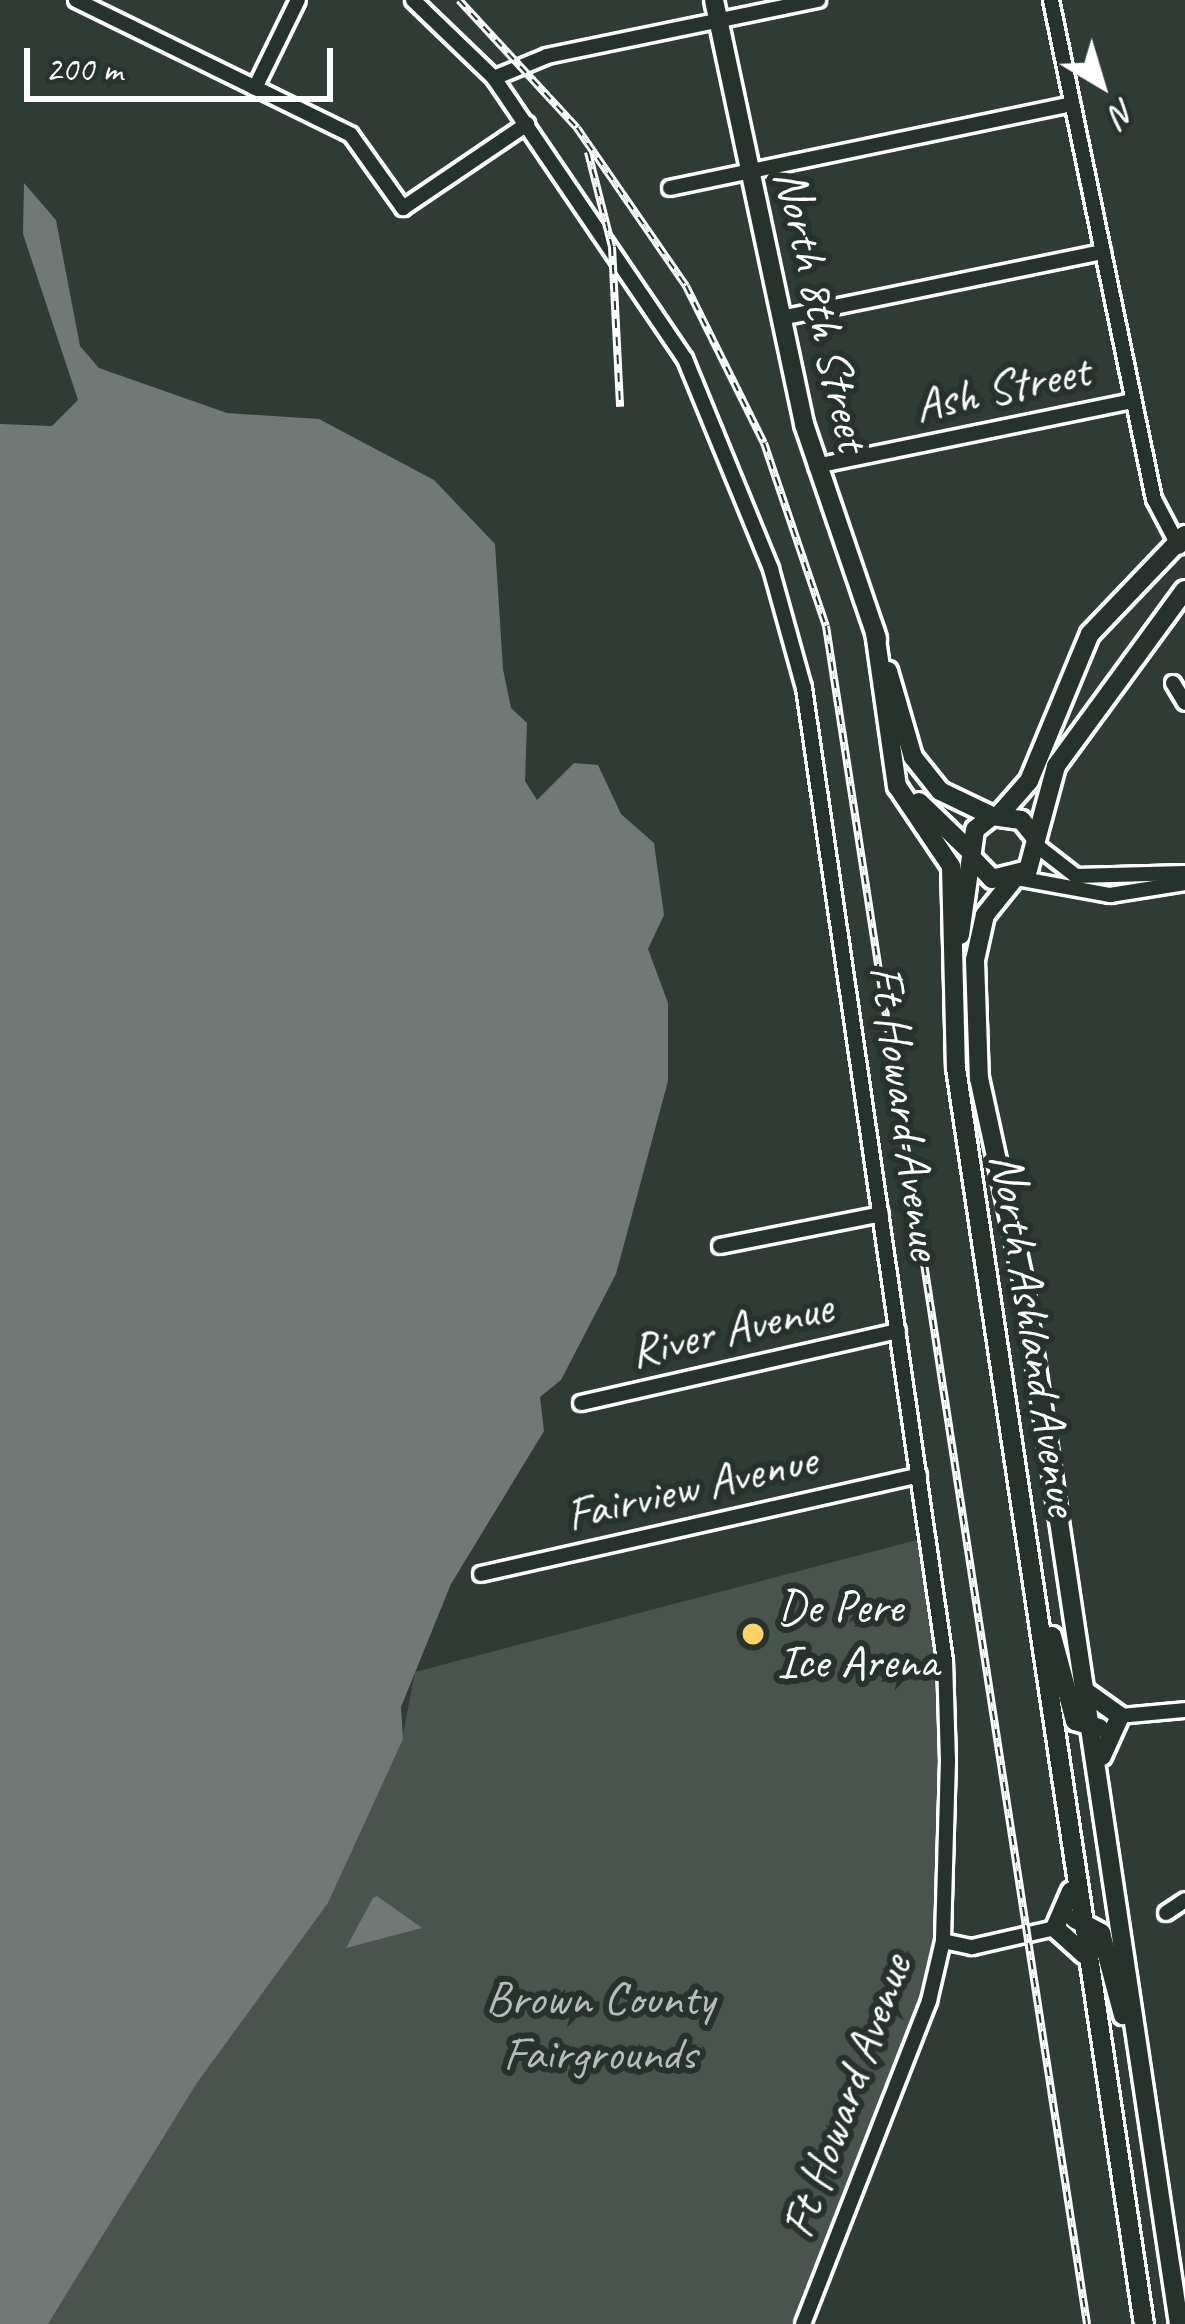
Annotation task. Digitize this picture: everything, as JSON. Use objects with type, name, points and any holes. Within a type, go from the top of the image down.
[{"type":"main road","name":"North 8th Street","points":[[714,0],[816,466],[913,757],[940,791],[996,815],[1036,841]]},
{"type":"main road","points":[[953,984],[970,854],[996,815],[1029,782],[1090,634],[1181,539]]},
{"type":"main road","name":"North Ashland Avenue","points":[[1134,2024],[1085,1691],[975,1036],[980,936],[1036,841],[1049,782],[1088,714],[1185,590]]},
{"type":"main road","name":"North 8th Street","points":[[875,632],[896,776]]},
{"type":"main road","points":[[896,776],[992,879],[1015,879]]},
{"type":"main road","name":"North Ashland Avenue","points":[[896,776],[951,866],[953,984],[1047,1675],[1068,1922],[1091,1971],[1144,2324]]},
{"type":"main road","points":[[1033,1574],[1070,1711],[1090,1730],[1116,1720]]},
{"type":"main road","points":[[1085,1691],[1116,1720]]},
{"type":"main road","points":[[1116,1720],[1100,1748],[1134,2024],[1179,2324]]},
{"type":"main road","points":[[1068,1922],[1091,1971]]},
{"type":"main road","points":[[1068,1922],[1101,1933],[1138,2052]]},
{"type":"street","points":[[76,0],[351,136],[403,208],[527,124]]},
{"type":"street","points":[[255,88],[298,0]]},
{"type":"street","name":"Ft Howard Avenue","points":[[413,0],[494,78],[685,359],[787,616],[946,1660],[943,1941],[803,2324]]},
{"type":"street","points":[[494,78],[818,0]]},
{"type":"street","points":[[1051,0],[1154,499],[1181,539]]},
{"type":"street","points":[[670,188],[1072,104]]},
{"type":"street","points":[[781,318],[1102,252]]},
{"type":"street","name":"Ash Street","points":[[816,466],[1133,401]]},
{"type":"street","points":[[1173,683],[1185,703]]},
{"type":"street","points":[[1036,841],[1076,876],[1185,873]]},
{"type":"street","points":[[1015,879],[1110,895],[1185,883]]},
{"type":"street","points":[[720,1246],[881,1214]]},
{"type":"street","name":"River Avenue","points":[[580,1403],[898,1331]]},
{"type":"street","name":"Fairview Avenue","points":[[481,1574],[919,1475]]},
{"type":"street","points":[[1116,1720],[1185,1710]]},
{"type":"street","points":[[1166,1912],[1185,1900]]},
{"type":"street","points":[[943,1941],[972,1947],[1068,1922]]},
{"type":"green space","name":"Brown County Fairgrounds","points":[[928,1537],[945,1660],[943,1941],[803,2324],[48,2324],[197,2083],[328,1903],[402,1739],[415,1672]]},
{"type":"shaded area","points":[[24,183],[56,220],[80,346],[99,368],[227,413],[319,419],[434,480],[495,544],[503,669],[511,708],[527,723],[525,781],[537,800],[574,763],[598,765],[621,814],[654,843],[664,915],[648,949],[668,1003],[668,1081],[616,1274],[561,1380],[540,1397],[544,1431],[451,1584],[401,1707],[403,1739],[328,1903],[197,2083],[48,2324],[0,2324],[0,424],[52,426],[78,400],[23,234]]},
{"type":"shaded area","points":[[377,1896],[422,1928],[346,1948],[373,1898]]},
{"type":"railway","points":[[459,0],[577,128],[686,286],[764,443],[826,626],[1087,2324]]},
{"type":"railway","points":[[588,152],[612,247],[620,407]]},
{"type":"place","name":"De Pere Ice Arena","points":[[753,1634]]}]
